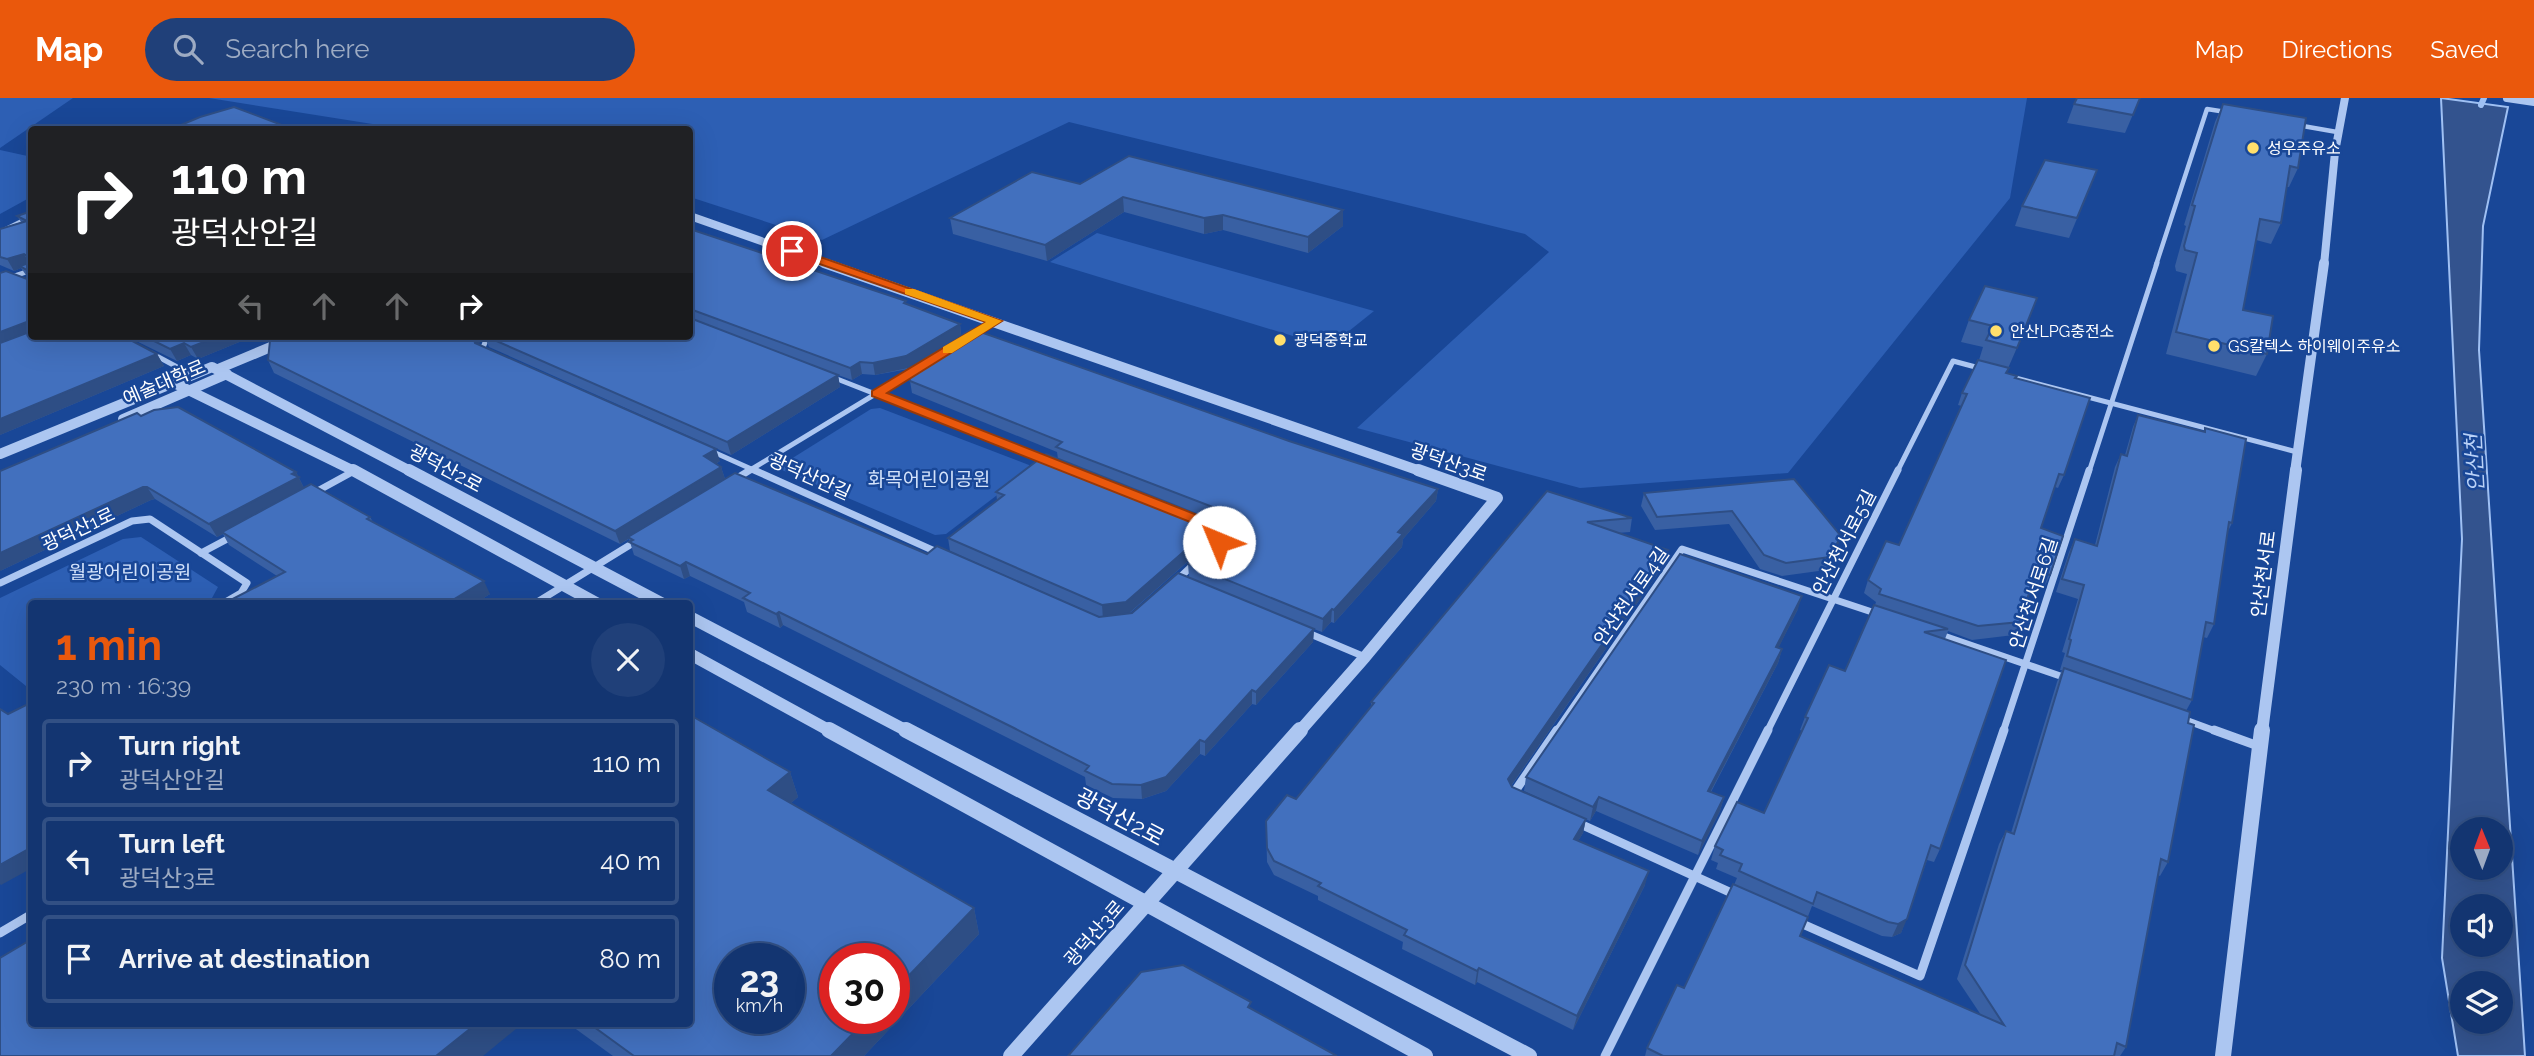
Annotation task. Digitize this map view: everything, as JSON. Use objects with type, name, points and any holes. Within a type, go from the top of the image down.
[{"type":"street","name":"안산천서로","points":[[2223,1056],[2297,453],[2323,280],[2337,132],[2345,98]]},
{"type":"street","points":[[2507,98],[2534,102]]},
{"type":"street","name":"안산천서로6길","points":[[1794,920],[1920,976],[2026,664],[2207,109],[2237,114]]},
{"type":"street","points":[[2287,123],[2337,132]]},
{"type":"street","name":"광덕산3로","points":[[693,217],[1497,498],[1365,657],[1173,870],[1011,1056]]},
{"type":"street","points":[[0,232],[28,218]]},
{"type":"street","points":[[0,281],[28,271]]},
{"type":"street","points":[[7,273],[23,281]]},
{"type":"street","points":[[960,343],[996,321]]},
{"type":"street","name":"예술대학로","points":[[115,423],[191,390],[219,370],[288,340]]},
{"type":"street","points":[[486,340],[482,350],[494,356]]},
{"type":"street","points":[[143,349],[192,374]]},
{"type":"street","name":"안산천서로5길","points":[[1605,1056],[1953,361],[2297,453]]},
{"type":"street","name":"광덕산안길","points":[[729,483],[924,365]]},
{"type":"street","name":"예술대학로","points":[[0,454],[192,374],[219,370]]},
{"type":"street","name":"광덕산2로","points":[[219,370],[655,600]]},
{"type":"street","points":[[827,375],[1058,465]]},
{"type":"street","points":[[172,382],[354,471],[591,600]]},
{"type":"street","name":"광덕산안길","points":[[702,447],[952,558]]},
{"type":"street","points":[[307,496],[354,471]]},
{"type":"street","points":[[1188,516],[1214,527],[1219,542],[1209,551]]},
{"type":"street","name":"광덕산1로","points":[[0,583],[132,521],[150,519],[247,583],[241,593],[229,600]]},
{"type":"street","points":[[540,600],[650,532]]},
{"type":"street","points":[[201,553],[236,534]]},
{"type":"street","name":"안산천서로4길","points":[[1525,799],[1513,794],[1682,549],[1885,616]]},
{"type":"street","points":[[1168,587],[1198,561]]},
{"type":"street","points":[[1178,579],[1190,584]]},
{"type":"street","name":"광덕산2로","points":[[693,619],[1529,1056]]},
{"type":"street","points":[[1924,629],[2079,682]]},
{"type":"street","points":[[1303,631],[1365,657]]},
{"type":"street","points":[[693,656],[1425,1056]]},
{"type":"street","points":[[2170,714],[2261,747]]},
{"type":"street","points":[[1573,821],[1744,898]]},
{"type":"street","points":[[0,933],[28,916]]},
{"type":"green space","points":[[0,98],[73,98],[32,126],[28,126],[28,129],[0,148]]},
{"type":"green space","points":[[209,98],[2027,98],[2010,198],[1788,473],[1580,488],[1357,428],[1549,252],[1525,234],[1069,122],[822,240],[693,198],[693,126],[385,126]]},
{"type":"green space","points":[[0,150],[28,156],[28,199],[0,214]]},
{"type":"green space","points":[[1097,233],[1374,311],[1329,347],[1050,262]]},
{"type":"green space","name":"화목어린이공원","points":[[880,408],[1029,465],[1030,470],[946,534],[935,535],[782,470],[783,464],[871,409]]},
{"type":"green space","name":"월광어린이공원","points":[[141,537],[218,587],[212,598],[28,600],[26,686],[0,665],[0,598],[123,539]]},
{"type":"water","points":[[2441,98],[2508,107],[2483,226],[2479,350],[2509,817],[2450,817],[2450,880],[2513,880],[2513,872],[2525,1056],[2458,1056],[2454,1034],[2513,1034],[2513,971],[2450,971],[2450,1007],[2442,958],[2462,539]]},
{"type":"building","points":[[2077,98],[2140,98],[2133,115],[2074,104]]},
{"type":"building","points":[[2223,104],[2306,118],[2298,168],[2290,166],[2281,223],[2260,219],[2243,310],[2273,316],[2267,354],[2176,332],[2197,253],[2185,250],[2184,246],[2195,206],[2192,205]]},
{"type":"building","points":[[234,107],[284,126],[179,126]]},
{"type":"building","points":[[1129,156],[1343,210],[1308,237],[1223,215],[1204,218],[1123,197],[1045,245],[950,218],[1032,172],[1080,184]]},
{"type":"building","points":[[2045,160],[2097,170],[2077,218],[2022,206]]},
{"type":"building","points":[[28,212],[28,257],[24,254],[7,259],[0,257],[0,229],[27,221],[17,216]]},
{"type":"building","points":[[693,230],[906,301],[904,303],[960,324],[906,356],[873,363],[860,362],[850,368],[693,310]]},
{"type":"building","points":[[6,271],[27,279],[28,277],[28,322],[0,332],[0,273]]},
{"type":"building","points":[[1985,286],[2037,298],[2017,348],[1986,340],[1993,326],[1969,320]]},
{"type":"building","points":[[693,319],[838,375],[727,442],[494,340],[693,340]]},
{"type":"building","points":[[972,329],[1289,441],[1438,489],[1398,532],[1403,534],[1323,619],[1188,564],[1224,531],[1218,509],[1056,447],[1062,442],[910,381],[908,368]]},
{"type":"building","points":[[28,332],[28,340],[131,340],[157,354],[0,419],[0,343]]},
{"type":"building","points":[[152,340],[209,340],[191,347],[184,343],[170,349]]},
{"type":"building","points":[[474,340],[475,343],[716,449],[704,456],[721,467],[615,531],[268,360],[270,341]]},
{"type":"building","points":[[1978,360],[2009,368],[2006,373],[2017,376],[2015,378],[2090,398],[2064,475],[2059,474],[2041,528],[2063,536],[2050,575],[2036,571],[2020,622],[1978,626],[1879,594],[1881,589],[1868,580],[1886,541],[1899,545],[1967,394],[1962,393]]},
{"type":"building","points":[[178,407],[296,472],[292,474],[299,477],[209,524],[143,487],[0,553],[0,471],[137,413],[141,416],[154,410]]},
{"type":"building","points":[[2138,415],[2246,439],[2232,523],[2229,522],[2214,624],[2206,622],[2192,700],[2067,656],[2084,585],[2062,579],[2075,539],[2097,546],[2121,454],[2127,456]]},
{"type":"building","points":[[1046,454],[1209,519],[1212,527],[1126,602],[1102,605],[948,538],[1004,495],[996,492]]},
{"type":"building","points":[[735,473],[927,554],[937,546],[1099,617],[1132,613],[1178,573],[1314,629],[1256,692],[1252,690],[1205,742],[1200,740],[1166,777],[1141,785],[1112,784],[1085,771],[1089,766],[1014,728],[779,612],[776,614],[743,598],[750,593],[686,562],[680,566],[629,542],[633,540],[628,537]]},
{"type":"building","points":[[1794,479],[1841,536],[1830,557],[1786,563],[1764,555],[1732,511],[1657,517],[1644,493]]},
{"type":"building","points":[[311,484],[370,517],[367,519],[484,581],[453,600],[231,600],[285,572],[222,532]]},
{"type":"building","points":[[1547,491],[1632,518],[1587,522],[1668,550],[1508,779],[1512,787],[1586,819],[1574,839],[1649,871],[1577,1016],[1404,935],[1407,930],[1318,886],[1321,883],[1274,861],[1267,848],[1266,821],[1287,795],[1296,799],[1374,703],[1371,702]]},
{"type":"building","points":[[1680,554],[1802,596],[1776,647],[1782,649],[1708,791],[1724,797],[1702,841],[1599,797],[1593,807],[1526,777]]},
{"type":"building","points":[[1874,605],[1948,629],[1924,632],[2006,660],[1940,849],[1931,845],[1907,919],[1898,924],[1817,892],[1813,904],[1739,871],[1742,864],[1720,855],[1723,850],[1715,846],[1737,802],[1764,813],[1829,665],[1845,671]]},
{"type":"building","points":[[2064,668],[2190,712],[2188,723],[2194,725],[2168,862],[2161,859],[2126,1047],[2117,1043],[2114,1056],[1663,1056],[1647,1048],[1677,985],[1684,988],[1733,884],[1808,917],[1800,936],[2004,1025],[1965,965],[2006,831],[2014,834]]},
{"type":"building","points":[[28,704],[28,849],[0,865],[0,709],[8,714]]},
{"type":"building","points":[[693,717],[790,772],[768,790],[974,908],[910,974],[910,943],[819,943],[819,1034],[852,1034],[831,1056],[634,1056],[594,1027],[693,1027]]},
{"type":"building","points":[[28,941],[28,1027],[472,1027],[436,1056],[0,1056],[0,958]]},
{"type":"building","points":[[1183,965],[1251,1002],[1248,1007],[1337,1056],[1068,1056],[1141,972]]},
{"type":"waterway","name":"안산천","points":[[2481,105],[2484,98]]},
{"type":"slow traffic","points":[[909,291],[996,321],[948,350]]},
{"type":"place","name":"성우주유소","points":[[2253,148]]},
{"type":"place","name":"안산LPG충전소","points":[[1996,331]]},
{"type":"place","name":"광덕중학교","points":[[1280,340]]},
{"type":"place","name":"GS칼텍스 하이웨이주유소","points":[[2214,346]]},
{"type":"route","points":[[792,251],[996,321],[877,394],[1214,527],[1219,542]]}]
